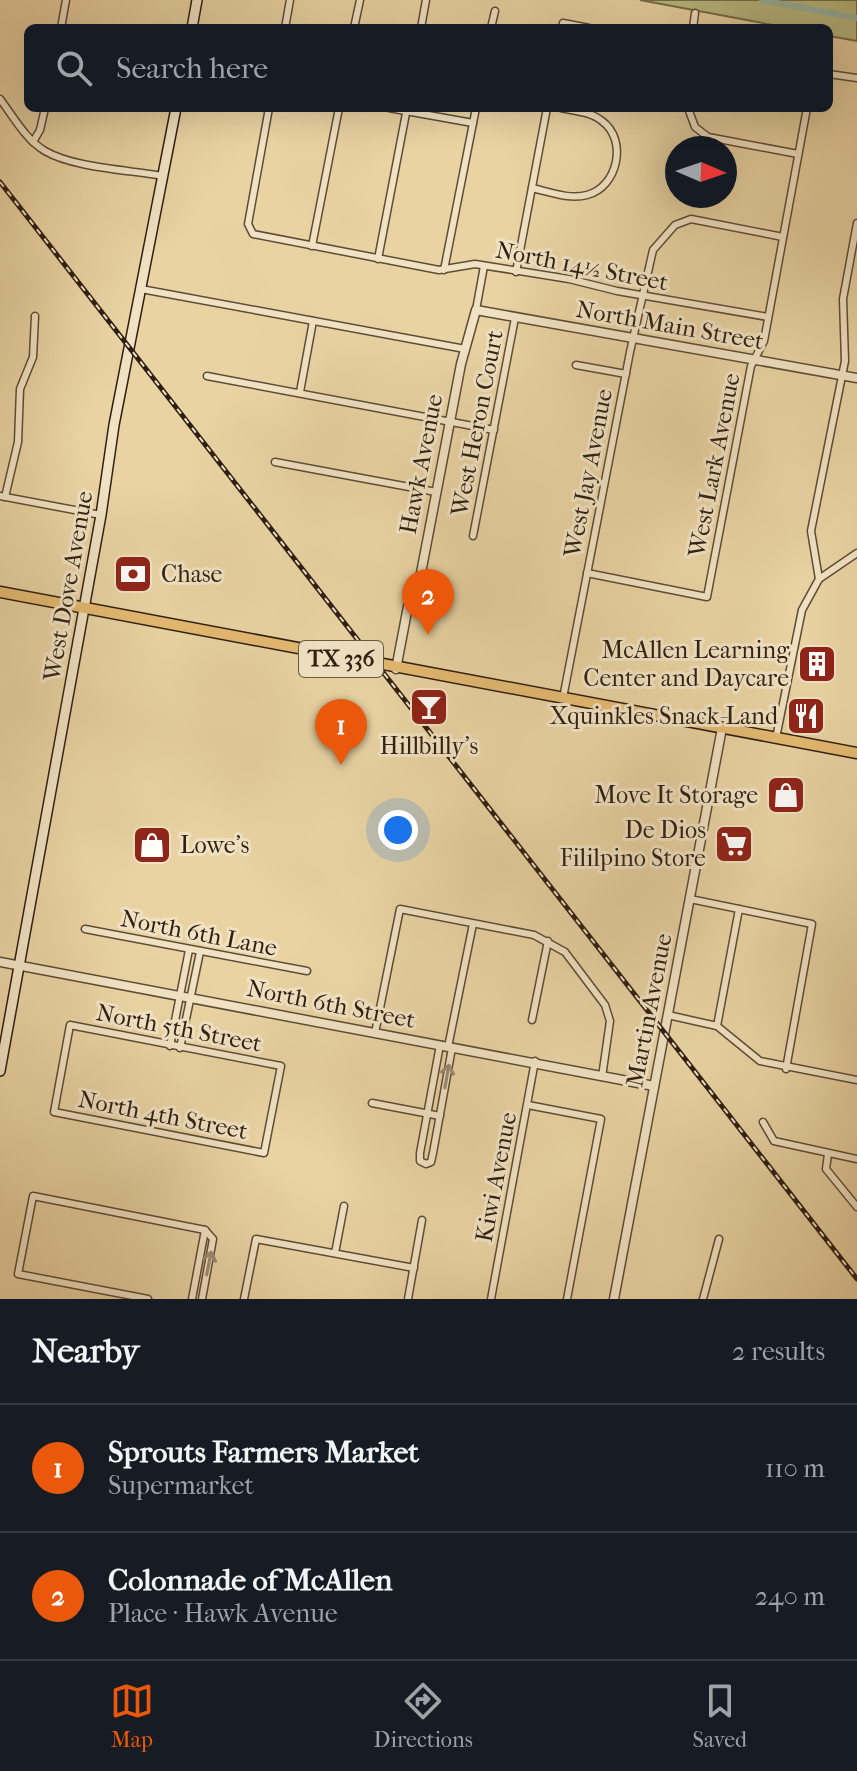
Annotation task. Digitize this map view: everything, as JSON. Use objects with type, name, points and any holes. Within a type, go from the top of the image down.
[{"type":"main road","points":[[193,24],[197,0]]},
{"type":"main road","name":"West Dove Avenue","points":[[0,1071],[101,515],[114,425],[175,112]]},
{"type":"main road","name":"TX 336","points":[[0,592],[396,669],[857,753]]},
{"type":"street","points":[[62,24],[66,0]]},
{"type":"street","points":[[286,24],[290,0]]},
{"type":"street","points":[[355,24],[360,0]]},
{"type":"street","points":[[422,24],[426,0]]},
{"type":"street","points":[[492,24],[495,11]]},
{"type":"street","points":[[694,24],[695,13]]},
{"type":"street","points":[[833,75],[857,78]]},
{"type":"street","points":[[0,99],[33,142],[61,158],[163,176]]},
{"type":"street","points":[[33,142],[40,130],[44,112]]},
{"type":"street","name":"North 14½ Street","points":[[268,112],[249,232],[444,270],[469,264],[484,266],[582,281],[641,296],[768,317]]},
{"type":"street","points":[[312,246],[338,112]]},
{"type":"street","points":[[378,259],[406,112]]},
{"type":"street","points":[[416,112],[473,123]]},
{"type":"street","points":[[444,270],[475,112]]},
{"type":"street","points":[[516,272],[546,112]]},
{"type":"street","points":[[532,188],[584,196],[603,187],[613,173],[617,147],[611,129],[594,116],[578,112]]},
{"type":"street","points":[[689,112],[695,127],[708,137],[798,154]]},
{"type":"street","name":"West Lark Avenue","points":[[587,573],[707,597],[753,360],[760,352],[768,317],[806,112]]},
{"type":"street","name":"West Jay Avenue","points":[[563,698],[651,255],[670,229],[687,220],[783,237]]},
{"type":"street","points":[[819,579],[811,531],[845,358],[843,299],[857,223]]},
{"type":"street","name":"Hawk Avenue","points":[[396,669],[409,601],[421,573],[484,266]]},
{"type":"street","points":[[141,289],[465,349]]},
{"type":"street","name":"North Main Street","points":[[476,310],[857,378]]},
{"type":"street","points":[[35,316],[33,357],[20,389],[18,442],[2,496],[101,515]]},
{"type":"street","name":"West Heron Court","points":[[473,536],[515,318]]},
{"type":"street","points":[[300,392],[313,321]]},
{"type":"street","points":[[576,365],[626,374]]},
{"type":"street","points":[[207,376],[494,430]]},
{"type":"street","points":[[275,462],[436,492]]},
{"type":"street","points":[[776,738],[802,610],[819,579],[857,553]]},
{"type":"street","name":"Martin Avenue","points":[[614,1299],[722,728]]},
{"type":"street","points":[[690,899],[812,924],[786,1069]]},
{"type":"street","points":[[375,1033],[400,909],[548,941],[565,952],[605,1005],[610,1033],[602,1077]]},
{"type":"street","points":[[717,1026],[739,909]]},
{"type":"street","points":[[447,1047],[440,1116],[432,1158],[426,1164],[419,1157],[427,1114],[447,1047],[473,924]]},
{"type":"street","name":"North 6th Lane","points":[[85,929],[307,971]]},
{"type":"street","points":[[532,1020],[548,941]]},
{"type":"street","points":[[170,1046],[189,950]]},
{"type":"street","points":[[180,1048],[200,952]]},
{"type":"street","name":"North 6th Street","points":[[0,962],[654,1086]]},
{"type":"street","points":[[668,1015],[717,1026],[760,1061],[786,1069],[857,1080]]},
{"type":"street","name":"North 5th Street","points":[[54,1112],[70,1025],[281,1066],[264,1153]]},
{"type":"street","name":"Kiwi Avenue","points":[[491,1299],[535,1061]]},
{"type":"street","points":[[372,1103],[440,1116]]},
{"type":"street","points":[[528,1105],[601,1119],[567,1299]]},
{"type":"street","name":"North 4th Street","points":[[54,1112],[264,1153]]},
{"type":"street","points":[[763,1122],[774,1141],[857,1159]]},
{"type":"street","points":[[828,1154],[826,1169],[857,1207]]},
{"type":"street","points":[[148,1299],[18,1274],[33,1196],[205,1230],[213,1239],[202,1299]]},
{"type":"street","points":[[335,1253],[344,1206]]},
{"type":"street","points":[[408,1299],[422,1220]]},
{"type":"street","points":[[192,1299],[205,1230]]},
{"type":"street","points":[[244,1299],[256,1239],[414,1268]]},
{"type":"street","points":[[703,1299],[719,1239]]},
{"type":"green space","points":[[640,0],[857,0],[857,41],[833,37],[833,24],[768,24]]},
{"type":"waterway","points":[[762,0],[857,18]]},
{"type":"railway","points":[[0,182],[857,1279]]},
{"type":"place","name":"Chase","points":[[133,574]]},
{"type":"place","name":"Colonnade of McAllen","points":[[428,635]]},
{"type":"place","name":"McAllen Learning Center and Daycare","points":[[817,664]]},
{"type":"place","name":"Hillbilly's","points":[[429,707]]},
{"type":"place","name":"Xquinkles Snack-Land","points":[[806,716]]},
{"type":"place","name":"Sprouts Farmers Market","points":[[341,765]]},
{"type":"place","name":"Move It Storage","points":[[786,795]]},
{"type":"place","name":"De Dios Fililpino Store","points":[[734,844]]},
{"type":"place","name":"Lowe's","points":[[152,845]]}]
